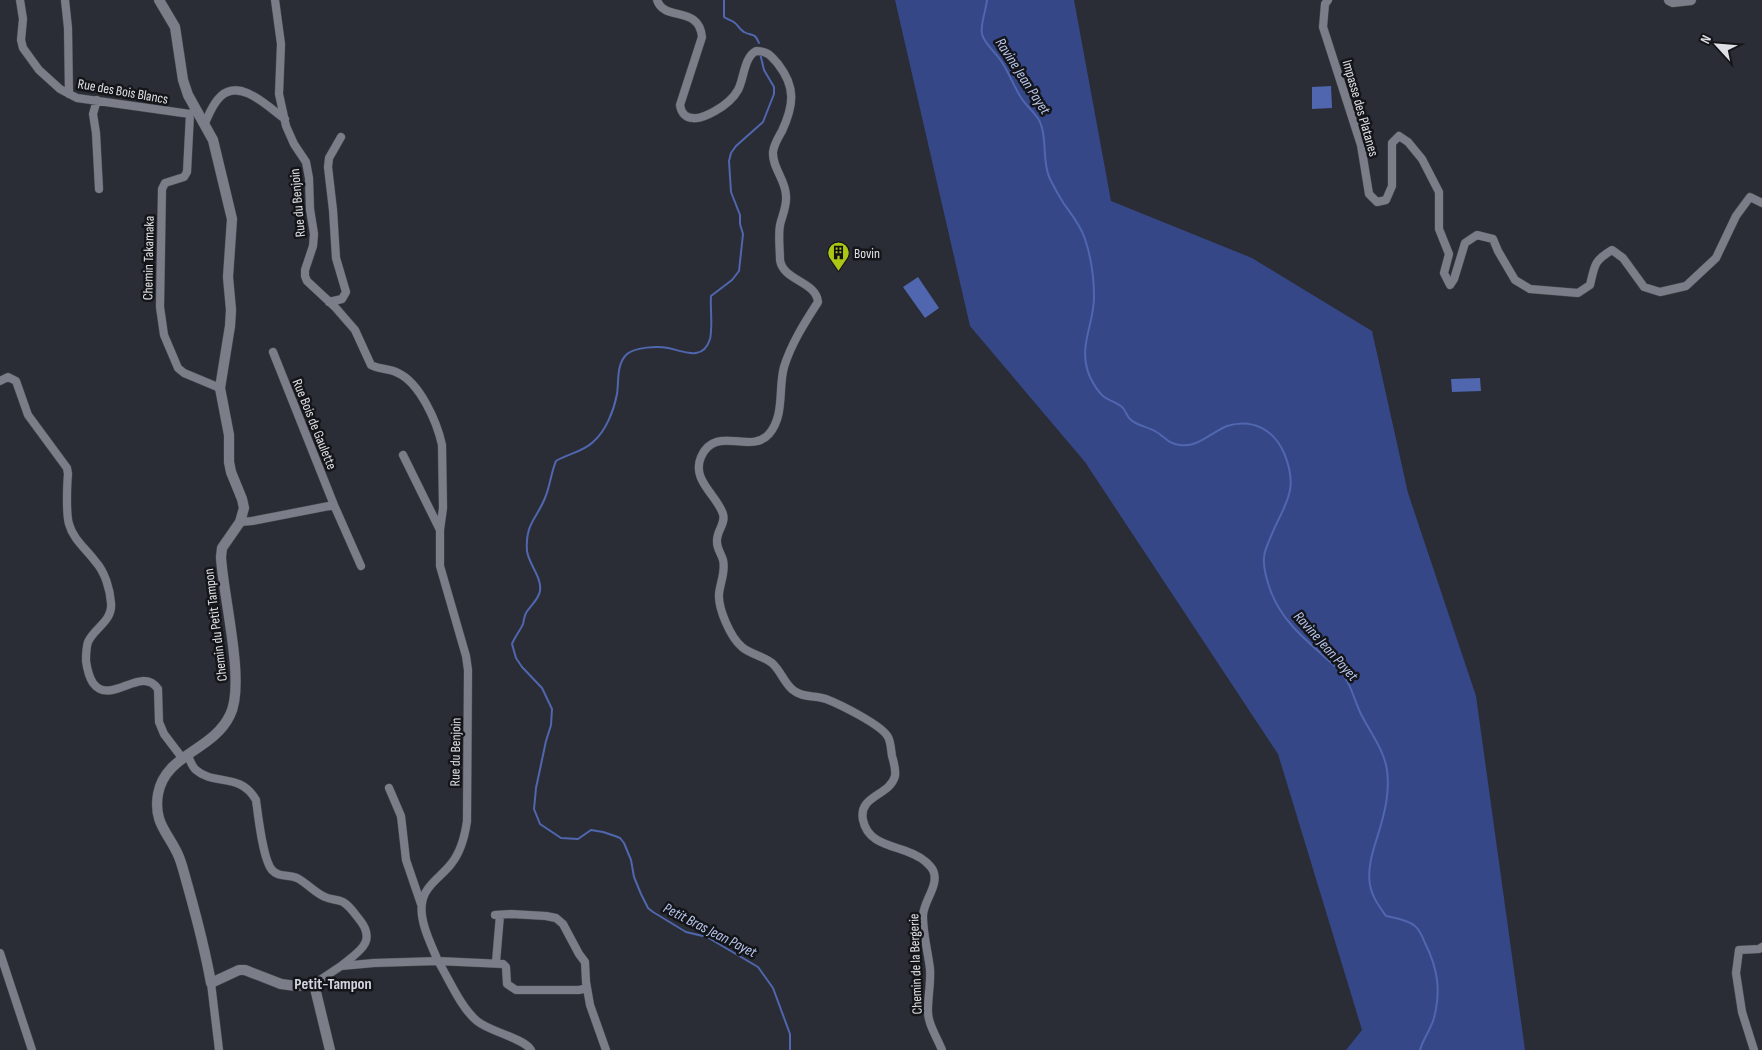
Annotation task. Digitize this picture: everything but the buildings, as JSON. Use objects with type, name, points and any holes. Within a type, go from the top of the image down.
[{"type":"street","name":"Rue des Bois Blancs","points":[[20,0],[23,19],[21,40],[23,48],[32,63],[45,77],[69,94],[77,98],[193,112]]},
{"type":"street","points":[[66,0],[69,94]]},
{"type":"street","points":[[159,0],[175,27],[183,80],[193,112],[205,123],[217,151],[232,219],[228,277],[231,310],[230,326],[220,388],[229,435],[229,462],[244,508],[240,522],[334,505]]},
{"type":"street","name":"Rue du Benjoin","points":[[275,0],[281,44],[280,94],[289,135],[306,162],[308,172],[310,209],[314,234],[305,276],[307,281],[356,330],[371,365],[400,374],[409,380],[420,394],[440,435],[442,445],[440,530],[442,572],[466,656],[468,670],[467,821],[458,853],[447,869],[428,888],[421,904]]},
{"type":"street","name":"Chemin de la Bergerie","points":[[657,0],[662,8],[694,19],[702,30],[702,37],[680,105],[682,112],[686,116],[694,119],[706,116],[724,106],[738,90],[750,57],[756,51],[765,52],[773,57],[786,74],[791,89],[789,116],[775,143],[773,153],[775,163],[785,184],[787,197],[780,227],[781,264],[785,271],[815,292],[818,302],[800,332],[783,369],[779,414],[771,432],[763,440],[755,442],[744,443],[734,440],[714,443],[701,455],[698,464],[702,481],[724,515],[716,544],[723,559],[724,571],[719,592],[719,602],[733,637],[742,648],[770,662],[778,669],[794,691],[799,694],[826,699],[879,727],[888,737],[895,770],[894,776],[888,788],[866,802],[863,820],[867,830],[874,839],[911,851],[921,858],[933,871],[934,881],[923,913],[930,971],[929,1019],[942,1050]]},
{"type":"street","name":"Impasse des Platanes","points":[[1328,0],[1323,27],[1362,145],[1369,194],[1377,202],[1386,200],[1392,186],[1392,143],[1399,136],[1408,142],[1422,159],[1439,192],[1439,229],[1450,254],[1444,273],[1450,285],[1454,279],[1465,243],[1477,235],[1493,239],[1515,280],[1530,289],[1578,293],[1590,284],[1595,264],[1601,257],[1612,250],[1622,258],[1644,287],[1660,292],[1686,286],[1716,258],[1736,216],[1750,197],[1762,203]]},
{"type":"street","points":[[1669,0],[1674,2],[1691,0]]},
{"type":"street","points":[[205,123],[221,96],[234,90],[248,93],[285,119]]},
{"type":"street","points":[[97,100],[94,114],[99,189]]},
{"type":"street","name":"Chemin Takamaka","points":[[193,112],[187,172],[184,177],[166,183],[162,189],[160,308],[164,335],[178,368],[184,373],[220,388]]},
{"type":"street","points":[[329,302],[342,299],[346,292],[336,258],[328,167],[329,158],[341,138]]},
{"type":"street","name":"Rue Bois de Gaulette","points":[[273,352],[334,505],[361,566]]},
{"type":"street","points":[[0,381],[8,377],[16,381],[28,415],[67,468],[68,523],[86,552],[101,569],[107,584],[111,609],[107,619],[88,642],[86,664],[90,677],[98,688],[108,691],[138,681],[152,682],[158,689],[159,722],[161,728],[196,770],[206,775],[241,784],[252,793],[256,800],[266,860],[273,871],[284,876],[297,878],[326,898],[344,902],[365,925],[367,938],[361,949],[341,966],[314,984],[296,986],[281,984],[245,970],[239,970],[211,983]]},
{"type":"street","name":"Rue du Benjoin","points":[[403,456],[440,530]]},
{"type":"street","name":"Chemin du Petit Tampon","points":[[219,1050],[204,943],[179,857],[159,821],[157,810],[161,782],[167,771],[218,733],[225,725],[234,705],[236,694],[233,654],[221,557],[226,541],[240,522]]},
{"type":"street","points":[[389,788],[401,816],[406,860],[421,904],[423,921],[438,961],[468,1012],[475,1020],[491,1030],[524,1043],[532,1050]]},
{"type":"street","points":[[496,962],[497,915],[511,914],[556,918],[563,924],[578,954],[585,962],[590,1005],[606,1050]]},
{"type":"street","points":[[1754,1050],[1742,1012],[1736,973],[1739,950],[1762,947]]},
{"type":"street","points":[[0,953],[32,1050]]},
{"type":"street","points":[[341,966],[438,961],[496,962],[506,967],[507,984],[516,990],[579,990],[587,988]]},
{"type":"street","points":[[314,984],[330,1050]]},
{"type":"shaded area","points":[[895,0],[1074,0],[1111,201],[1252,258],[1372,331],[1408,493],[1476,696],[1525,1050],[1346,1050],[1362,1030],[1278,754],[1085,462],[970,326]]},
{"type":"shaded area","points":[[1331,86],[1332,108],[1312,109],[1312,87]]},
{"type":"shaded area","points":[[918,277],[939,308],[925,318],[903,287]]},
{"type":"shaded area","points":[[1480,378],[1481,391],[1452,392],[1451,379]]},
{"type":"waterway","name":"Petit Bras Jean Payet","points":[[724,0],[724,17],[734,22],[744,32],[754,36],[759,43]]},
{"type":"waterway","name":"Ravine Jean Payet","points":[[987,0],[982,26],[983,37],[997,55],[1022,99],[1040,122],[1044,136],[1047,172],[1064,204],[1079,225],[1087,246],[1092,268],[1094,297],[1085,356],[1086,366],[1095,387],[1103,396],[1123,408],[1132,421],[1155,431],[1172,443],[1180,445],[1192,444],[1227,426],[1245,424],[1254,425],[1268,432],[1275,438],[1284,453],[1289,467],[1290,489],[1288,499],[1265,551],[1266,575],[1271,592],[1284,615],[1300,635],[1343,674],[1360,712],[1380,747],[1385,762],[1388,782],[1387,799],[1371,859],[1370,885],[1378,905],[1386,916],[1405,921],[1417,928],[1433,962],[1438,989],[1436,1008],[1433,1022],[1420,1050]]},
{"type":"waterway","name":"Petit Bras Jean Payet","points":[[760,53],[764,70],[774,87],[774,94],[763,122],[736,146],[731,153],[729,161],[731,192],[740,215],[743,234],[739,271],[732,280],[711,296],[711,334],[703,351],[686,353],[668,348],[653,347],[641,348],[627,354],[621,363],[614,407],[602,432],[585,448],[556,461],[545,498],[529,528],[527,542],[527,551],[539,581],[540,591],[526,613],[523,624],[512,644],[516,658],[542,688],[552,709],[551,725],[536,788],[534,809],[540,824],[561,838],[578,839],[591,830],[620,838],[631,860],[634,877],[648,908],[686,932],[707,937],[758,967],[773,988],[790,1034],[790,1050]]},
{"type":"place","name":"Bovin","points":[[838,272]]},
{"type":"district","name":"Petit-Tampon","points":[[333,983]]}]
